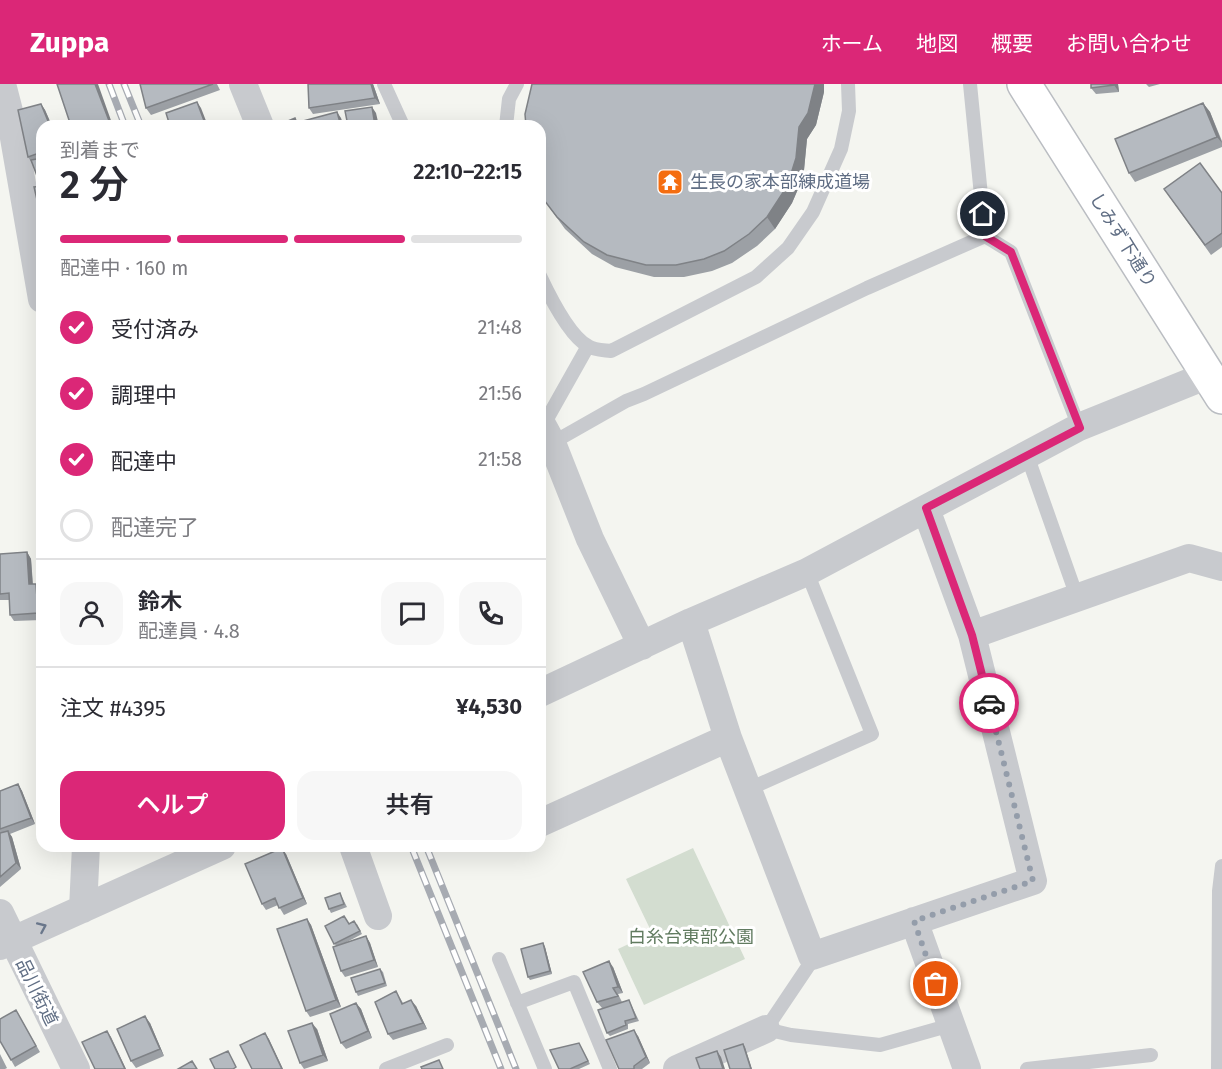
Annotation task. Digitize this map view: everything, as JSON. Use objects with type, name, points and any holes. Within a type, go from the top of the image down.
[{"type":"street","points":[[2,84],[5,117],[35,214]]},
{"type":"street","points":[[243,84],[258,120]]},
{"type":"street","name":"しみず下通り","points":[[1024,84],[1215,386]]},
{"type":"street","points":[[546,690],[691,622],[807,572],[1080,428],[1215,386]]},
{"type":"street","points":[[546,432],[590,539],[642,646]]},
{"type":"street","points":[[691,622],[728,738],[812,956],[1033,881],[972,635],[926,508]]},
{"type":"street","points":[[972,635],[1189,558],[1222,567]]},
{"type":"street","points":[[546,821],[728,738]]},
{"type":"street","points":[[83,909],[87,852]]},
{"type":"street","points":[[6,943],[209,852]]},
{"type":"street","points":[[355,852],[378,916]]},
{"type":"street","name":"品川街道","points":[[0,913],[6,943],[76,1069]]},
{"type":"street","points":[[914,921],[967,1069]]},
{"type":"street","points":[[677,1069],[766,1029]]},
{"type":"lane","points":[[384,84],[400,120]]},
{"type":"lane","points":[[507,120],[509,99],[517,84]]},
{"type":"lane","points":[[546,288],[571,330],[588,346],[611,351],[756,277],[788,248],[813,212],[841,149],[849,111],[848,84]]},
{"type":"lane","points":[[970,84],[985,236]]},
{"type":"lane","points":[[985,236],[1011,252],[1080,428]]},
{"type":"lane","points":[[546,430],[644,394],[867,288],[985,236]]},
{"type":"lane","points":[[546,428],[588,346]]},
{"type":"lane","points":[[1028,455],[1077,597]]},
{"type":"lane","points":[[749,789],[872,734],[807,572]]},
{"type":"lane","points":[[1218,1069],[1219,891],[1222,866]]},
{"type":"lane","points":[[812,956],[809,965],[766,1029],[791,1035],[880,1045],[951,1025]]},
{"type":"lane","points":[[499,960],[545,1069]]},
{"type":"lane","points":[[517,1003],[574,982],[610,1069]]},
{"type":"lane","points":[[386,1069],[447,1045]]},
{"type":"lane","points":[[1027,1069],[1151,1055]]},
{"type":"green space","name":"白糸台東部公園","points":[[693,848],[745,959],[644,1005],[618,949],[652,933],[626,879]]},
{"type":"building","points":[[57,84],[95,84],[109,120],[69,120]]},
{"type":"building","points":[[140,84],[213,84],[146,108]]},
{"type":"building","points":[[308,84],[371,84],[375,98],[309,108]]},
{"type":"building","name":"生長の家本部練成道場","points":[[532,84],[815,84],[808,113],[799,127],[796,158],[790,177],[767,217],[749,234],[724,251],[704,259],[676,265],[646,265],[607,255],[584,242],[557,217],[546,203],[546,120],[526,120]]},
{"type":"building","points":[[1091,84],[1114,84],[1114,85],[1091,88]]},
{"type":"building","points":[[197,102],[204,120],[168,120],[166,113]]},
{"type":"building","points":[[1203,103],[1217,137],[1129,173],[1115,139]]},
{"type":"building","points":[[41,104],[48,120],[36,120],[36,154],[28,157],[18,110]]},
{"type":"building","points":[[372,107],[374,120],[347,120],[345,111]]},
{"type":"building","points":[[337,112],[339,120],[307,120]]},
{"type":"building","points":[[36,159],[36,173],[31,160]]},
{"type":"building","points":[[1200,163],[1222,193],[1222,233],[1205,245],[1164,189]]},
{"type":"building","points":[[27,552],[29,584],[36,584],[36,613],[10,615],[9,593],[0,594],[0,554]]},
{"type":"building","points":[[18,784],[31,818],[0,829],[0,791]]},
{"type":"building","points":[[8,831],[16,863],[0,877],[0,833]]},
{"type":"building","points":[[273,852],[284,852],[303,898],[279,908],[275,898],[262,904],[245,864]]},
{"type":"building","points":[[340,893],[344,904],[329,909],[325,898]]},
{"type":"building","points":[[344,916],[349,924],[354,921],[360,931],[334,944],[325,926]]},
{"type":"building","points":[[307,919],[336,1000],[306,1011],[277,929]]},
{"type":"building","points":[[366,936],[374,960],[341,971],[333,947]]},
{"type":"building","points":[[543,943],[550,971],[528,977],[521,949]]},
{"type":"building","points":[[609,961],[618,987],[613,988],[618,996],[597,1002],[583,972]]},
{"type":"building","points":[[380,969],[385,983],[356,992],[351,978]]},
{"type":"building","points":[[396,991],[402,1004],[411,1000],[423,1023],[388,1034],[375,1002]]},
{"type":"building","points":[[629,1000],[636,1018],[625,1021],[626,1025],[607,1033],[598,1010]]},
{"type":"building","points":[[356,1003],[368,1031],[341,1043],[330,1014]]},
{"type":"building","points":[[16,1010],[36,1046],[11,1060],[0,1041],[0,1019]]},
{"type":"building","points":[[145,1016],[160,1049],[131,1061],[117,1029]]},
{"type":"building","points":[[312,1023],[323,1055],[300,1063],[288,1031]]},
{"type":"building","points":[[634,1030],[646,1057],[634,1066],[634,1069],[619,1069],[606,1040]]},
{"type":"building","points":[[107,1031],[125,1069],[95,1069],[82,1042]]},
{"type":"building","points":[[265,1033],[282,1069],[252,1069],[240,1045]]},
{"type":"building","points":[[579,1043],[588,1061],[570,1069],[559,1069],[550,1050]]},
{"type":"building","points":[[743,1044],[751,1069],[730,1069],[724,1050]]},
{"type":"building","points":[[228,1051],[236,1067],[215,1069],[210,1059]]},
{"type":"building","points":[[717,1051],[723,1069],[700,1069],[696,1058]]},
{"type":"building","points":[[439,1060],[443,1069],[422,1069],[421,1067]]},
{"type":"building","points":[[192,1061],[197,1069],[178,1069]]},
{"type":"railway","points":[[109,84],[123,120]]},
{"type":"railway","points":[[124,84],[139,120]]},
{"type":"railway","points":[[413,852],[501,1069]]},
{"type":"railway","points":[[428,852],[516,1069]]},
{"type":"way so far","points":[[936,984],[914,921],[1033,881],[989,703]]},
{"type":"place","name":"生長の家本部練成道場","points":[[670,182]]},
{"type":"route","points":[[983,214],[985,236],[1011,252],[1080,428],[926,508],[972,635],[989,703]]}]
